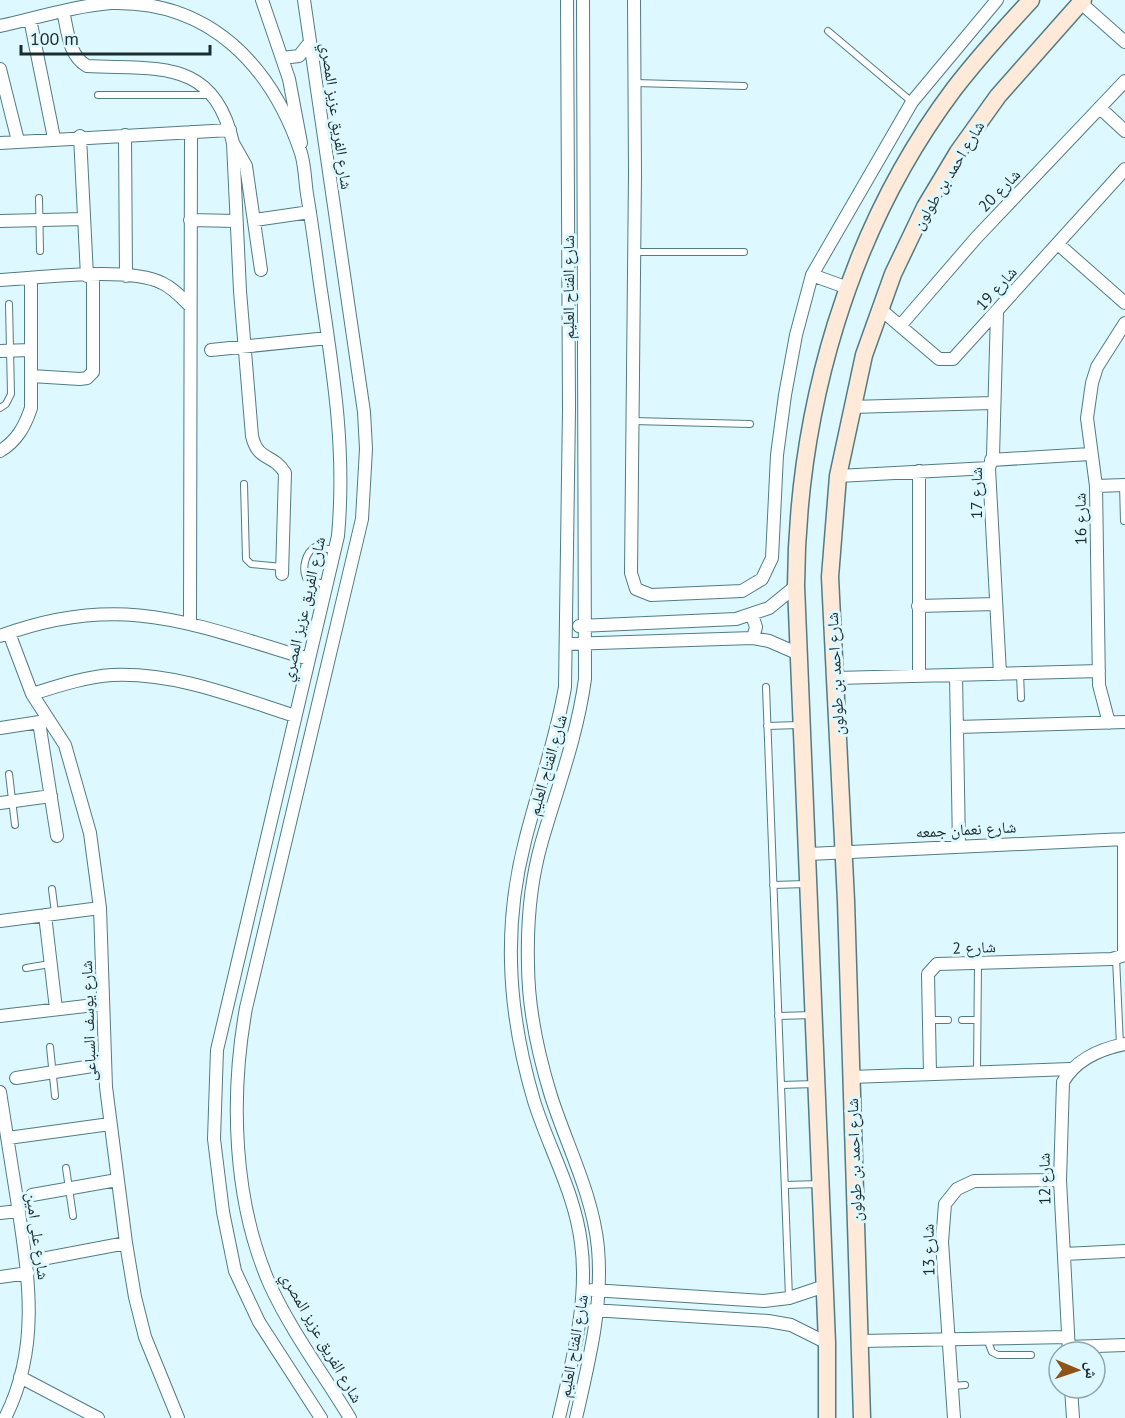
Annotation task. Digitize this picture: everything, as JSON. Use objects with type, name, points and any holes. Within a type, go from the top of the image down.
[{"type":"street","points":[[86,0],[70,7],[74,55],[80,62],[87,66],[164,68],[185,75],[218,103],[230,130],[233,143],[244,347],[255,449],[261,455],[280,464],[285,473],[282,571]]},
{"type":"street","points":[[262,0],[295,101],[302,155]]},
{"type":"street","name":"شارع الفريق عزيز المصري","points":[[304,0],[364,412],[365,488],[362,519],[238,1051],[235,1093],[236,1136],[249,1218],[258,1254],[271,1287],[350,1418]]},
{"type":"street","points":[[307,17],[314,0]]},
{"type":"street","name":"شارع الفتاح العليم","points":[[559,1418],[582,1309],[581,1243],[571,1198],[534,1101],[518,1037],[511,963],[513,906],[524,841],[558,729],[565,687],[567,644],[567,0]]},
{"type":"street","name":"شارع الفتاح العليم","points":[[576,1418],[599,1310],[598,1246],[589,1203],[551,1095],[535,1033],[528,963],[530,906],[539,854],[577,726],[585,679],[583,0]]},
{"type":"street","points":[[634,0],[635,252],[631,573],[636,589],[651,595],[742,591],[753,586],[769,569],[772,558],[777,455],[784,395],[812,275],[912,102],[997,0]]},
{"type":"street","name":"شارع احمد بن طولون","points":[[827,1418],[827,1343],[813,1015],[809,854],[796,586],[796,537],[806,455],[818,388],[848,288],[885,202],[917,144],[954,89],[1031,0]]},
{"type":"street","points":[[1082,1],[1125,42]]},
{"type":"street","name":"شارع احمد بن طولون","points":[[862,1418],[844,852],[831,576],[838,476],[851,407],[879,308],[925,207],[958,152],[998,96],[1082,1]]},
{"type":"street","name":"شارع الفريق عزيز المصري","points":[[0,26],[70,7],[112,3],[146,5],[182,12],[215,28],[244,51],[267,81],[302,155],[342,456],[342,499],[334,550],[217,1050],[214,1139],[223,1212],[235,1271],[259,1322],[321,1418]]},
{"type":"street","points":[[30,19],[54,138]]},
{"type":"street","points":[[282,58],[299,56],[310,42]]},
{"type":"street","points":[[0,69],[18,141]]},
{"type":"street","name":"شارع 20","points":[[900,326],[976,238],[1125,81]]},
{"type":"street","points":[[1100,108],[1125,131]]},
{"type":"street","points":[[0,142],[80,136],[230,130]]},
{"type":"street","points":[[190,623],[191,132]]},
{"type":"street","points":[[125,135],[126,276]]},
{"type":"street","points":[[31,376],[80,379],[87,378],[93,372],[90,276],[84,219],[80,136]]},
{"type":"street","points":[[233,143],[246,166],[261,270]]},
{"type":"street","name":"شارع 19","points":[[879,308],[939,359],[950,361],[1125,169]]},
{"type":"street","points":[[255,220],[310,212]]},
{"type":"street","points":[[0,221],[84,219]]},
{"type":"street","points":[[190,220],[236,222]]},
{"type":"street","points":[[1058,244],[1125,303]]},
{"type":"street","points":[[812,275],[848,288]]},
{"type":"street","points":[[0,280],[126,276],[160,281],[190,306]]},
{"type":"street","points":[[0,451],[16,439],[31,408],[31,279]]},
{"type":"street","name":"شارع 17","points":[[997,312],[990,464],[1000,674]]},
{"type":"street","name":"شارع 16","points":[[1109,723],[1101,698],[1099,671],[1096,486],[1087,418],[1092,383],[1105,351],[1125,323]]},
{"type":"street","points":[[211,350],[328,338]]},
{"type":"street","points":[[5,351],[31,351]]},
{"type":"street","points":[[851,407],[992,403]]},
{"type":"street","points":[[838,476],[919,471],[1090,454]]},
{"type":"street","points":[[919,471],[919,676]]},
{"type":"street","points":[[1096,486],[1124,485]]},
{"type":"street","points":[[567,626],[736,619],[768,609],[796,586]]},
{"type":"street","points":[[918,606],[996,604]]},
{"type":"street","points":[[4,634],[52,619],[115,612],[151,615],[190,623],[309,659]]},
{"type":"street","points":[[752,615],[756,627],[753,638]]},
{"type":"street","points":[[628,624],[626,632],[637,642]]},
{"type":"street","name":"شارع يوسف السباعى","points":[[4,634],[44,721],[65,745],[90,833],[100,908],[105,1064],[110,1124],[126,1243],[135,1297],[145,1337],[175,1416]]},
{"type":"street","points":[[567,644],[753,638],[785,647],[799,654]]},
{"type":"street","points":[[836,678],[1099,671]]},
{"type":"street","points":[[32,694],[71,681],[112,675],[152,676],[193,684],[295,716]]},
{"type":"street","points":[[956,675],[959,846]]},
{"type":"street","points":[[0,728],[44,721],[57,836]]},
{"type":"street","points":[[957,727],[1125,722]]},
{"type":"street","points":[[6,802],[51,796]]},
{"type":"street","points":[[1122,956],[1125,839]]},
{"type":"street","name":"شارع نعمان جمعه","points":[[809,854],[1125,839]]},
{"type":"street","points":[[261,858],[270,863],[281,862]]},
{"type":"street","points":[[252,895],[262,894],[272,900]]},
{"type":"street","points":[[0,921],[100,908]]},
{"type":"street","points":[[50,915],[51,964],[56,1009]]},
{"type":"street","name":"شارع 2","points":[[930,1073],[928,974],[937,964],[1122,956]]},
{"type":"street","points":[[511,963],[528,963]]},
{"type":"street","points":[[0,1016],[103,1004]]},
{"type":"street","points":[[852,1077],[1070,1069],[1094,1054],[1123,1044]]},
{"type":"street","points":[[16,1078],[105,1064]]},
{"type":"street","name":"شارع 12","points":[[1068,1340],[1060,1180],[1061,1099],[1063,1082],[1070,1069]]},
{"type":"street","name":"شارع على امين","points":[[0,1092],[8,1138],[5,1152],[27,1268],[29,1325],[20,1377],[5,1418]]},
{"type":"street","points":[[8,1138],[110,1124]]},
{"type":"street","points":[[32,1195],[117,1180]]},
{"type":"street","name":"شارع 13","points":[[954,1418],[942,1242],[945,1204],[957,1189],[974,1181],[1060,1180]]},
{"type":"street","points":[[0,1213],[18,1211]]},
{"type":"street","points":[[0,1277],[126,1243]]},
{"type":"street","points":[[1064,1254],[1125,1251]]},
{"type":"street","points":[[583,1290],[764,1301],[789,1299],[825,1286]]},
{"type":"street","points":[[582,1309],[768,1321],[790,1325],[827,1343]]},
{"type":"street","points":[[861,1341],[987,1339],[1047,1343]]},
{"type":"street","points":[[1107,1345],[1125,1345]]},
{"type":"street","points":[[20,1377],[98,1418]]},
{"type":"street","points":[[1072,1400],[1073,1418]]},
{"type":"lane","points":[[828,31],[912,102]]},
{"type":"lane","points":[[635,83],[744,86]]},
{"type":"lane","points":[[98,95],[211,95]]},
{"type":"lane","points":[[39,198],[40,251]]},
{"type":"lane","points":[[635,252],[744,252]]},
{"type":"lane","points":[[0,408],[6,404],[11,394],[5,351],[9,304]]},
{"type":"lane","points":[[633,421],[750,424]]},
{"type":"lane","points":[[244,484],[246,559],[251,564],[282,571]]},
{"type":"lane","points":[[1124,485],[1124,521]]},
{"type":"lane","points":[[326,585],[306,578],[304,570],[307,555],[315,548],[334,550]]},
{"type":"lane","points":[[1020,673],[1021,698]]},
{"type":"lane","points":[[766,687],[789,1299]]},
{"type":"lane","points":[[767,726],[803,724]]},
{"type":"lane","points":[[9,774],[6,802],[15,825]]},
{"type":"lane","points":[[773,885],[810,884]]},
{"type":"lane","points":[[50,915],[52,889]]},
{"type":"lane","points":[[1122,956],[1123,1044]]},
{"type":"lane","points":[[977,1071],[978,963]]},
{"type":"lane","points":[[26,968],[51,964]]},
{"type":"lane","points":[[778,1017],[813,1015]]},
{"type":"lane","points":[[929,1020],[948,1020]]},
{"type":"lane","points":[[962,1020],[978,1020]]},
{"type":"lane","points":[[50,1047],[55,1096]]},
{"type":"lane","points":[[781,1085],[816,1084]]},
{"type":"lane","points":[[66,1168],[73,1216]]},
{"type":"lane","points":[[784,1185],[820,1184]]},
{"type":"lane","points":[[987,1339],[992,1352],[998,1355],[1031,1355]]},
{"type":"lane","points":[[952,1386],[965,1385]]}]
